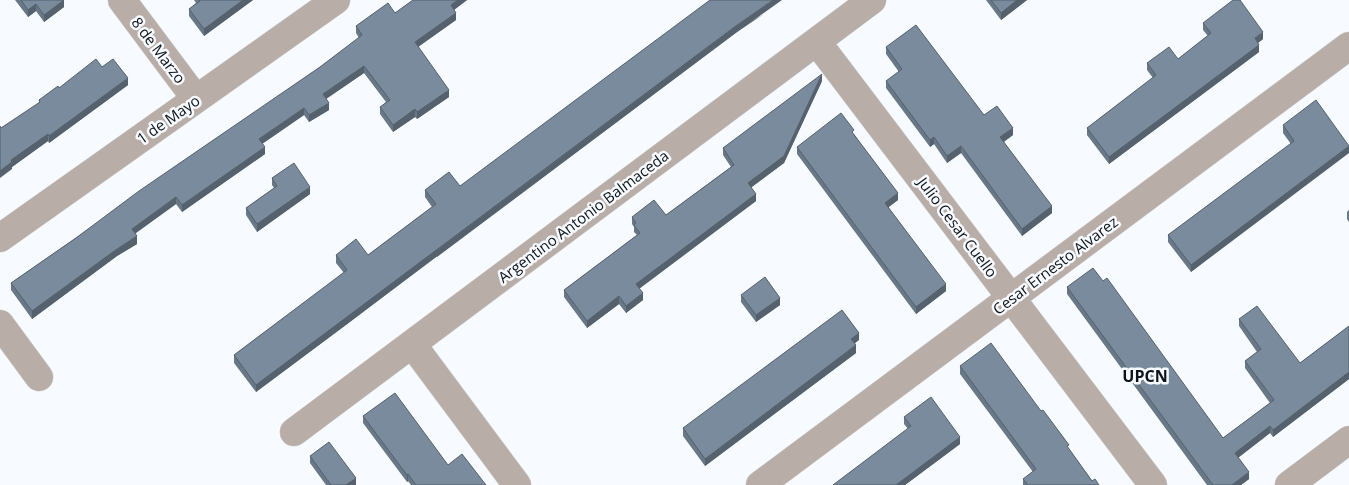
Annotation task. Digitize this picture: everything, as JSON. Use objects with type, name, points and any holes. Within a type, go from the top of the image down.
[{"type":"street","name":"8 de Marzo","points":[[122,0],[196,100]]},
{"type":"street","name":"1 de Mayo","points":[[0,238],[336,0]]},
{"type":"street","name":"Argentino Antonio Balmaceda","points":[[294,432],[872,0]]},
{"type":"street","name":"Julio Cesar Cuello","points":[[816,42],[1153,485]]},
{"type":"street","name":"Cesar Ernesto Alvarez","points":[[760,485],[1349,46]]},
{"type":"street","points":[[0,324],[38,376]]},
{"type":"street","points":[[412,344],[518,485]]},
{"type":"street","points":[[1289,485],[1349,440]]},
{"type":"building","points":[[21,0],[64,0],[44,15],[36,4],[28,10]]},
{"type":"building","points":[[199,0],[243,0],[204,29],[189,9]]},
{"type":"building","points":[[413,0],[458,0],[451,5],[456,13],[415,42],[449,90],[417,112],[415,109],[393,125],[380,107],[390,100],[364,66],[323,94],[329,103],[309,115],[304,108],[259,139],[265,147],[182,205],[176,197],[132,229],[137,236],[32,311],[11,283],[139,191],[320,67],[362,35],[356,26],[388,3],[395,13]]},
{"type":"building","points":[[710,0],[773,0],[256,385],[234,355],[347,270],[336,255],[356,239],[368,255],[436,204],[425,190],[449,172],[460,186]]},
{"type":"building","points":[[991,0],[1017,0],[1001,13]]},
{"type":"building","points":[[1233,0],[1240,0],[1263,32],[1255,38],[1259,45],[1109,157],[1087,128],[1156,75],[1147,63],[1169,47],[1178,59],[1211,33],[1203,23]]},
{"type":"building","points":[[916,25],[984,115],[997,106],[1013,128],[1000,137],[1052,206],[1022,229],[961,146],[947,156],[934,137],[930,140],[886,81],[902,69],[886,47]]},
{"type":"building","points":[[96,59],[102,67],[113,59],[128,78],[49,136],[48,134],[11,160],[12,162],[0,171],[0,126],[1,128],[40,102],[39,100],[58,86],[59,88]]},
{"type":"building","points":[[822,74],[784,156],[748,183],[756,194],[636,284],[643,293],[626,306],[619,296],[587,321],[564,290],[640,233],[634,225],[636,223],[632,217],[654,200],[666,215],[734,165],[723,148]]},
{"type":"building","points":[[1316,100],[1349,146],[1191,265],[1168,235],[1294,141],[1283,125]]},
{"type":"building","points":[[841,113],[854,130],[852,132],[898,193],[885,203],[946,284],[916,307],[797,147]]},
{"type":"building","points":[[294,163],[310,187],[257,224],[246,208],[277,186],[272,178]]},
{"type":"building","points":[[1093,268],[1103,281],[1107,278],[1223,438],[1274,400],[1245,361],[1261,349],[1239,319],[1257,306],[1300,363],[1349,326],[1349,372],[1273,430],[1270,426],[1235,453],[1249,472],[1232,485],[1213,485],[1067,287]]},
{"type":"building","points":[[765,277],[780,298],[756,315],[741,295]]},
{"type":"building","points":[[842,310],[859,333],[851,339],[856,345],[705,459],[683,428]]},
{"type":"building","points":[[991,343],[1041,411],[1043,410],[1069,445],[1067,446],[1092,481],[1095,479],[1099,485],[1028,485],[1023,479],[1036,469],[960,366]]},
{"type":"building","points":[[395,393],[448,465],[462,454],[486,485],[416,485],[363,416]]},
{"type":"building","points":[[931,397],[960,437],[896,485],[833,485],[911,426],[904,417]]},
{"type":"building","points":[[329,442],[356,478],[346,485],[331,485],[310,456]]},
{"type":"district","name":"UPCN","points":[[1145,376]]}]
